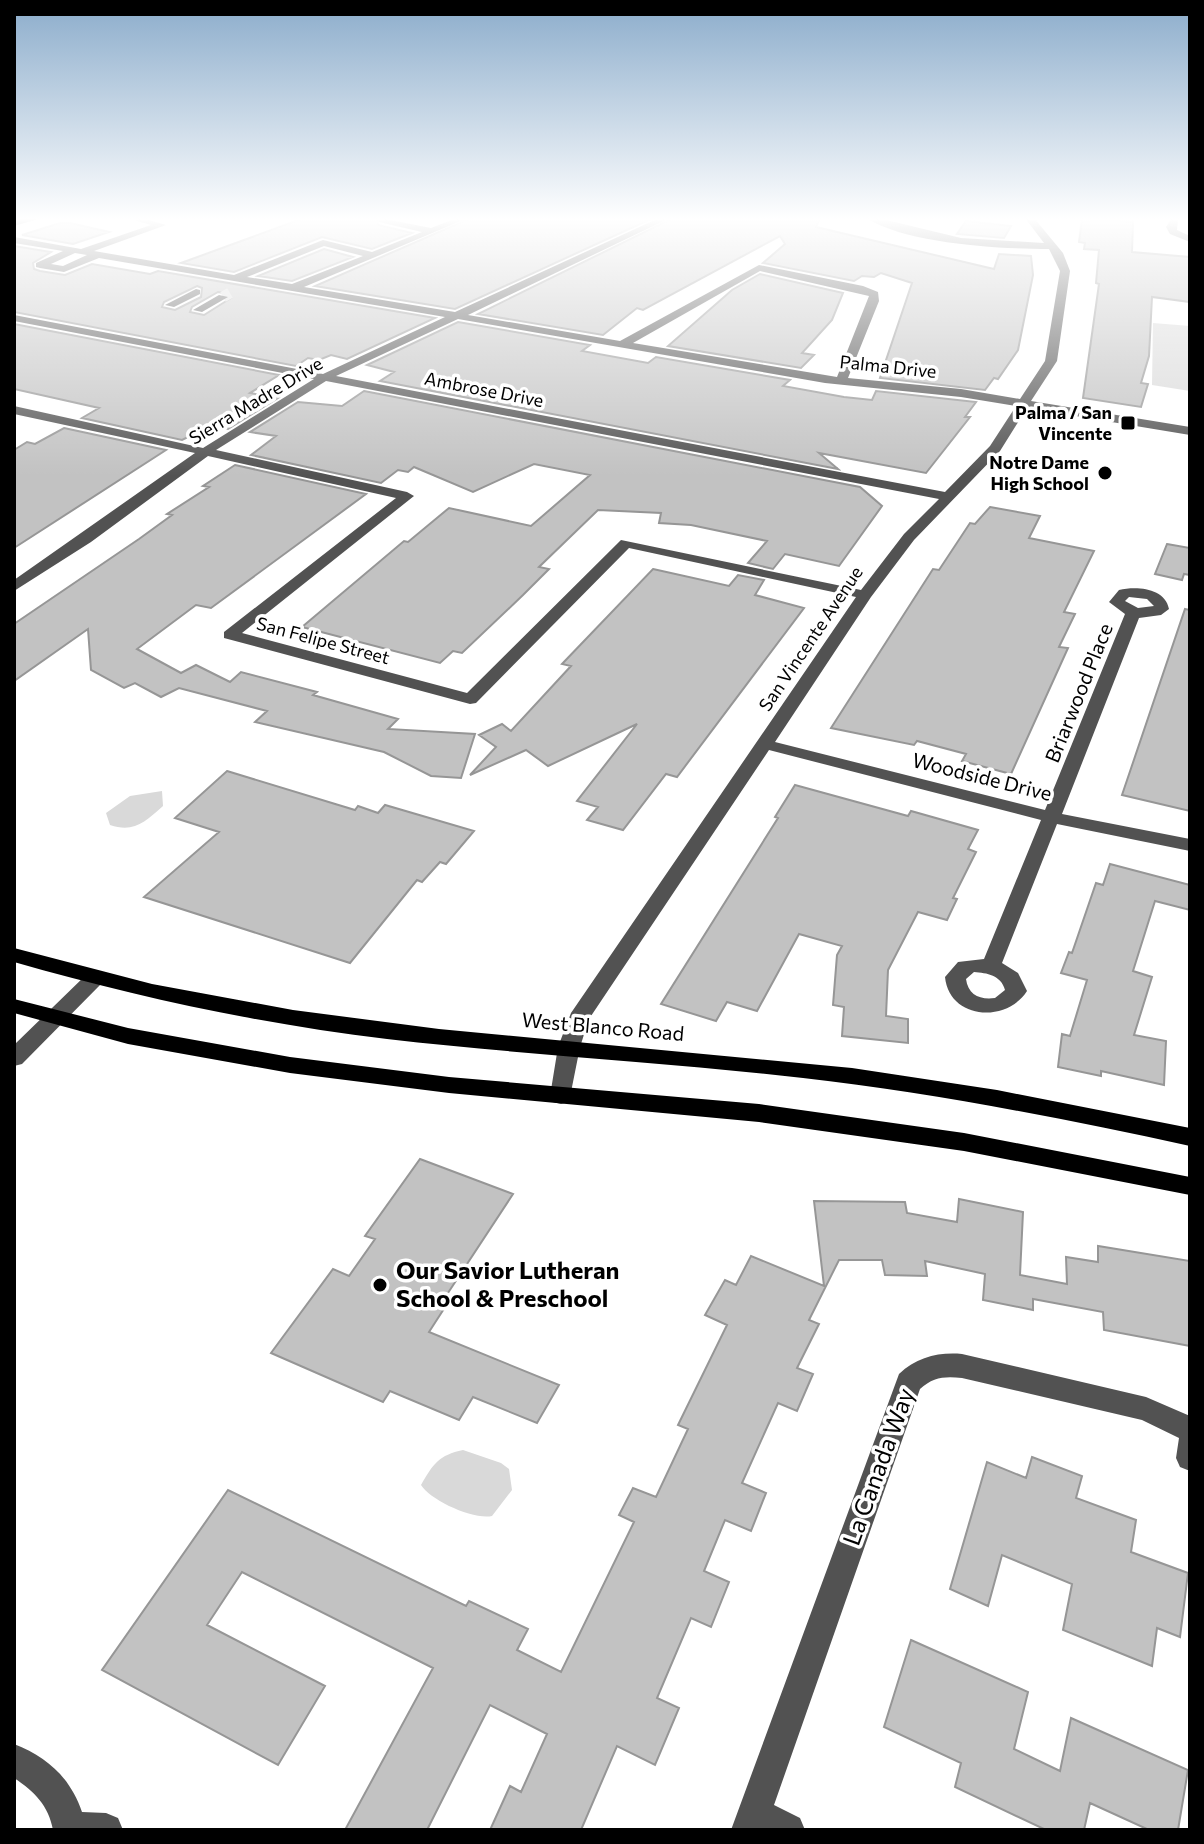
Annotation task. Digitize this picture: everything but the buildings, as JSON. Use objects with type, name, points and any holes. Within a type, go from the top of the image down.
[{"type":"main road","name":"West Blanco Road","points":[[14,955],[95,978],[234,1007],[338,1024],[803,1070],[972,1093],[1190,1137]]},
{"type":"main road","points":[[14,1006],[128,1036],[290,1065],[561,1096],[759,1113],[948,1139],[1190,1186]]},
{"type":"street","points":[[198,310],[209,304]]},
{"type":"street","name":"Palma Drive","points":[[390,304],[841,381],[961,393],[1190,431]]},
{"type":"street","name":"Sierra Madre Drive","points":[[14,587],[77,546],[205,452],[325,377],[480,304]]},
{"type":"street","points":[[622,344],[694,304]]},
{"type":"street","points":[[841,381],[873,304]]},
{"type":"street","name":"San Vincente Avenue","points":[[561,1096],[569,1047],[579,1018],[865,595],[909,537],[995,448],[1045,372],[1054,351],[1060,304]]},
{"type":"street","name":"Ambrose Drive","points":[[14,318],[946,496]]},
{"type":"street","name":"San Felipe Street","points":[[14,410],[407,496],[230,635],[470,699],[626,543],[865,595]]},
{"type":"street","points":[[14,426],[35,415]]},
{"type":"street","name":"Briarwood Place","points":[[991,966],[1134,612]]},
{"type":"street","name":"Woodside Drive","points":[[764,744],[1053,818],[1190,845]]},
{"type":"street","points":[[14,1058],[95,978]]},
{"type":"street","name":"La Canada Way","points":[[751,1822],[909,1382],[917,1373],[944,1364],[962,1366],[1146,1409],[1190,1429]]},
{"type":"street","points":[[1190,1445],[1190,1458]]},
{"type":"street","points":[[14,1760],[54,1787],[62,1801],[70,1829],[106,1830]]},
{"type":"street","points":[[751,1822],[788,1830]]},
{"type":"shaded area","points":[[1153,323],[1190,326],[1190,391],[1152,385]]},
{"type":"shaded area","points":[[162,791],[163,806],[145,821],[126,828],[110,825],[106,813],[130,796]]},
{"type":"shaded area","points":[[463,1450],[501,1463],[509,1469],[512,1490],[492,1516],[474,1515],[453,1508],[433,1497],[421,1485],[438,1462]]},
{"type":"place","name":"Palma / San Vincente","points":[[1128,423]]},
{"type":"place","name":"Notre Dame High School","points":[[1105,473]]},
{"type":"place","name":"Our Savior Lutheran School & Preschool","points":[[380,1285]]}]
